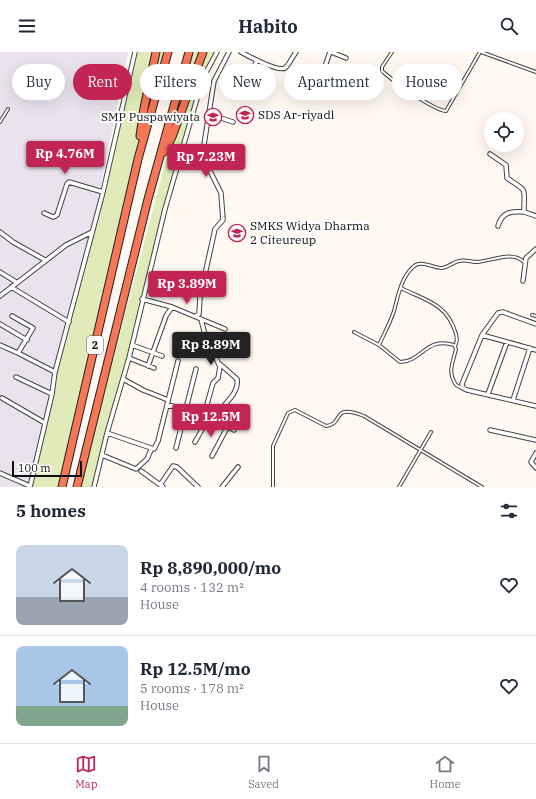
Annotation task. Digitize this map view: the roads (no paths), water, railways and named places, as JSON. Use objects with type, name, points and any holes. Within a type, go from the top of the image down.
[{"type":"highway","points":[[138,158],[144,108],[156,52]]},
{"type":"highway","name":"2","points":[[62,487],[138,158],[168,52]]},
{"type":"highway","name":"2","points":[[77,487],[158,163],[189,52]]},
{"type":"highway","points":[[158,163],[172,137],[203,52]]},
{"type":"street","points":[[0,473],[30,487],[52,394],[55,372],[103,192],[135,52]]},
{"type":"street","points":[[211,64],[217,52]]},
{"type":"street","points":[[196,316],[199,314],[200,297],[215,229],[223,220],[221,193],[204,158],[203,151],[214,81],[229,52]]},
{"type":"street","points":[[241,52],[272,67],[282,69],[285,68],[296,52]]},
{"type":"street","points":[[326,64],[330,52],[346,58]]},
{"type":"street","points":[[255,64],[257,60]]},
{"type":"street","points":[[94,487],[107,433],[129,358],[142,299],[165,209],[197,100]]},
{"type":"street","points":[[209,114],[233,122]]},
{"type":"street","points":[[490,154],[506,165],[507,178],[523,188],[524,212]]},
{"type":"street","points":[[44,213],[53,217],[57,215],[69,182],[103,192]]},
{"type":"street","points":[[498,226],[501,218],[506,213],[524,212],[536,216]]},
{"type":"street","points":[[0,232],[13,242],[45,260]]},
{"type":"street","points":[[0,296],[16,282],[74,239],[92,232]]},
{"type":"street","points":[[523,281],[525,263],[529,254],[536,249]]},
{"type":"street","points":[[0,272],[16,282]]},
{"type":"street","points":[[10,287],[69,322]]},
{"type":"street","points":[[142,299],[172,307],[225,329]]},
{"type":"street","points":[[148,366],[166,316],[172,307]]},
{"type":"street","points":[[536,324],[499,312],[482,335],[464,379],[463,388],[536,406]]},
{"type":"street","points":[[12,316],[33,328],[18,353]]},
{"type":"street","points":[[201,319],[204,331],[219,364],[219,374],[212,385],[204,415]]},
{"type":"street","points":[[0,324],[27,340]]},
{"type":"street","points":[[482,335],[536,350]]},
{"type":"street","points":[[488,394],[507,342]]},
{"type":"street","points":[[132,345],[162,356]]},
{"type":"street","points":[[1,346],[55,372]]},
{"type":"street","points":[[513,400],[530,348]]},
{"type":"street","points":[[129,358],[154,368]]},
{"type":"street","points":[[102,455],[136,469],[147,460],[151,450],[156,447],[158,441],[178,361]]},
{"type":"street","points":[[214,419],[231,398],[238,382],[237,379],[219,364]]},
{"type":"street","points":[[176,448],[196,369]]},
{"type":"street","points":[[16,377],[52,394]]},
{"type":"street","points":[[122,379],[143,390],[168,400]]},
{"type":"street","points":[[2,398],[45,422]]},
{"type":"street","points":[[167,405],[186,408],[214,419],[234,430]]},
{"type":"street","points":[[195,442],[209,417]]},
{"type":"street","points":[[212,456],[228,426]]},
{"type":"street","points":[[490,430],[536,440]]},
{"type":"street","points":[[107,433],[151,450]]},
{"type":"street","points":[[536,453],[531,462],[536,468]]},
{"type":"street","points":[[141,471],[161,486],[173,466],[177,467],[198,487]]},
{"type":"street","points":[[222,487],[238,468]]},
{"type":"lane","points":[[392,52],[382,67],[382,71],[390,79],[437,108],[446,111],[481,52],[536,72]]},
{"type":"lane","points":[[0,122],[8,109]]},
{"type":"lane","points":[[379,345],[394,312],[407,273],[413,266],[420,264],[443,268],[461,260],[477,262],[509,256],[517,257],[525,263]]},
{"type":"lane","points":[[401,288],[420,295],[440,307],[453,325],[457,339],[455,352],[450,364],[451,374],[456,385],[463,388]]},
{"type":"lane","points":[[532,315],[536,316]]},
{"type":"lane","points":[[354,332],[379,345],[400,362],[410,360],[435,343],[446,343],[455,346]]},
{"type":"lane","points":[[273,487],[273,446],[288,413],[291,411],[297,411],[326,426],[332,425],[343,411],[351,411],[381,424],[482,487]]},
{"type":"lane","points":[[399,487],[431,432]]},
{"type":"place","name":"SDS Ar-riyadl","points":[[245,115]]},
{"type":"place","name":"SMP Puspawiyata","points":[[213,117]]},
{"type":"place","name":"SMKS Widya Dharma 2 Citeureup","points":[[237,233]]}]
